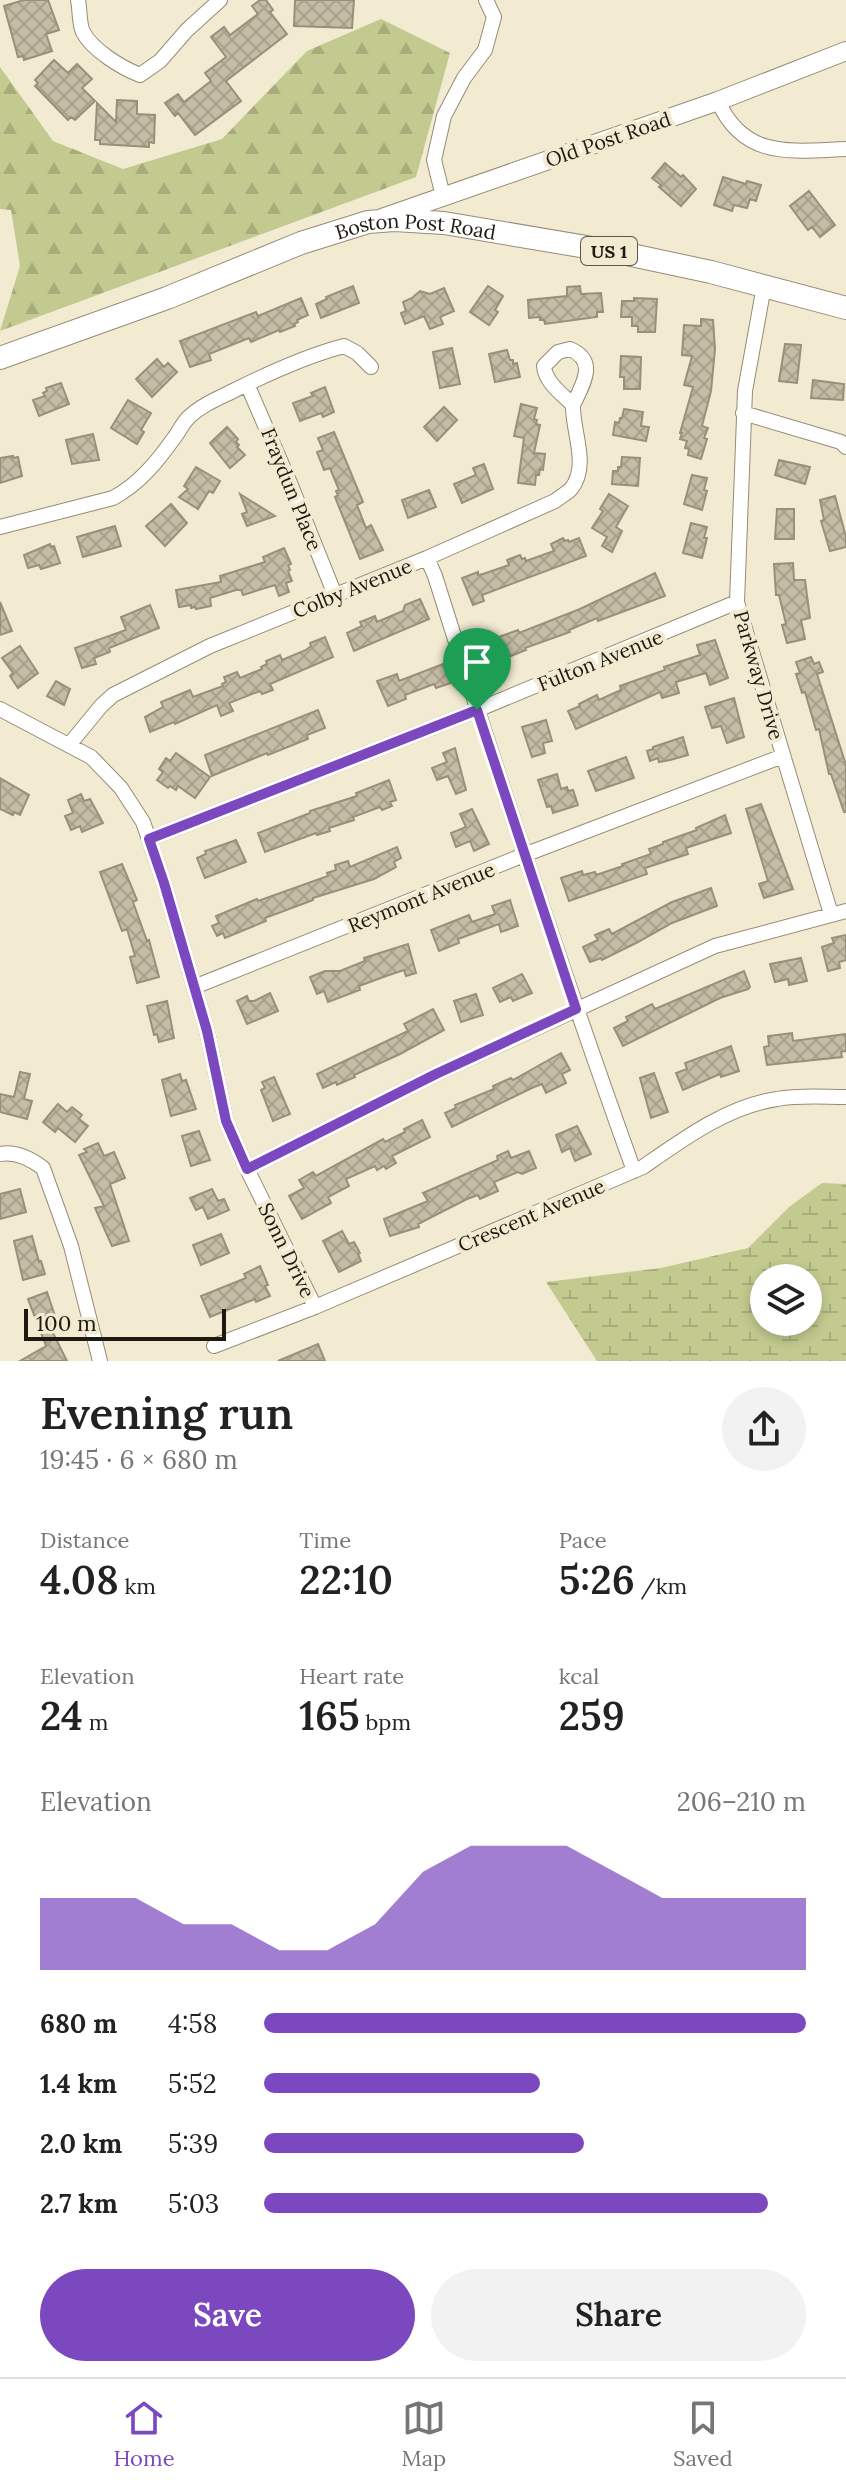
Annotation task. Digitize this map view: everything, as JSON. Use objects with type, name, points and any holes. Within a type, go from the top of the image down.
[{"type":"main road","name":"Boston Post Road","points":[[0,358],[153,303],[301,243],[368,222],[394,220],[444,223],[622,253],[846,308]]},
{"type":"street","points":[[78,0],[83,32],[101,52],[125,69],[140,75],[160,61],[187,30],[220,0]]},
{"type":"street","points":[[443,196],[434,160],[444,116],[464,78],[485,50],[494,17],[486,0]]},
{"type":"street","name":"Old Post Road","points":[[368,222],[718,101],[846,51]]},
{"type":"street","points":[[718,101],[736,129],[748,140],[764,147],[783,152],[846,149]]},
{"type":"street","name":"Parkway Drive","points":[[764,286],[743,413],[737,602],[783,756],[839,913]]},
{"type":"street","points":[[0,527],[113,498],[126,491],[142,478],[185,421],[199,408],[278,368],[344,346],[357,353],[371,367]]},
{"type":"street","name":"Fraydun Place","points":[[247,384],[335,595]]},
{"type":"street","name":"Colby Avenue","points":[[69,745],[113,695],[210,646],[427,558],[555,501],[571,489],[578,474],[580,460],[572,420],[573,405]]},
{"type":"street","points":[[743,413],[841,442],[846,447]]},
{"type":"street","points":[[427,558],[576,1009],[634,1171]]},
{"type":"street","name":"Fulton Avenue","points":[[149,839],[477,710],[737,602]]},
{"type":"street","name":"Sonn Drive","points":[[0,709],[91,757],[121,788],[143,822],[207,1031],[226,1121],[315,1307]]},
{"type":"street","name":"Reymont Avenue","points":[[194,987],[783,756]]},
{"type":"street","points":[[247,1169],[436,1074],[715,946],[839,913]]},
{"type":"street","name":"Crescent Avenue","points":[[214,1346],[315,1307],[634,1171],[742,1107],[778,1099],[846,1097]]},
{"type":"street","points":[[0,1154],[10,1152],[43,1168],[71,1246],[100,1361]]},
{"type":"green space","points":[[381,19],[450,53],[416,177],[0,331],[20,266],[11,210],[0,209],[0,67],[53,141],[123,169],[222,139],[307,51]]},
{"type":"green space","points":[[822,1183],[846,1184],[846,1361],[597,1361],[546,1282],[661,1268],[748,1248],[789,1207]]},
{"type":"building","points":[[24,0],[48,0],[59,30],[46,34],[52,51],[24,60],[23,56],[18,57],[4,6]]},
{"type":"building","points":[[266,0],[273,10],[270,12],[287,34],[226,81],[241,101],[195,135],[178,113],[175,116],[165,103],[178,94],[184,102],[211,81],[205,73],[226,57],[211,37],[224,27],[230,35],[258,14],[252,6]]},
{"type":"building","points":[[295,0],[354,0],[352,28],[294,26]]},
{"type":"building","points":[[54,60],[68,73],[77,64],[92,79],[82,88],[95,101],[75,120],[71,117],[68,120],[35,86],[38,83],[35,80]]},
{"type":"building","points":[[117,100],[137,101],[137,114],[155,115],[154,143],[149,142],[149,147],[100,144],[100,140],[95,140],[97,103],[116,122]]},
{"type":"building","points":[[665,163],[696,189],[681,206],[652,178]]},
{"type":"building","points":[[723,177],[761,185],[756,201],[750,199],[747,208],[734,205],[732,211],[714,205]]},
{"type":"building","points":[[809,191],[835,225],[820,237],[812,227],[808,230],[790,206]]},
{"type":"building","points":[[353,286],[359,303],[321,318],[316,304]]},
{"type":"building","points":[[488,286],[503,296],[495,310],[498,312],[489,325],[470,312]]},
{"type":"building","points":[[580,286],[581,294],[601,293],[603,312],[597,312],[597,317],[545,324],[540,317],[529,318],[528,300],[567,296],[567,287]]},
{"type":"building","points":[[444,288],[454,311],[440,317],[443,324],[430,329],[424,316],[405,324],[401,313],[406,311],[403,302],[420,291],[430,294]]},
{"type":"building","points":[[301,298],[308,315],[297,320],[295,326],[251,342],[249,338],[209,354],[211,360],[190,367],[180,341],[256,312],[258,316]]},
{"type":"building","points":[[634,298],[657,299],[655,332],[638,332],[638,326],[632,326],[632,317],[621,317],[622,301],[634,301]]},
{"type":"building","points":[[701,319],[713,320],[715,349],[711,391],[702,426],[708,428],[704,438],[707,439],[701,459],[688,455],[689,449],[685,448],[687,441],[680,439],[680,433],[693,387],[684,385],[692,356],[682,355],[684,325],[701,326]]},
{"type":"building","points":[[785,344],[801,345],[797,383],[779,381]]},
{"type":"building","points":[[452,348],[460,384],[440,388],[433,352]]},
{"type":"building","points":[[507,350],[513,364],[517,363],[520,377],[495,382],[489,354]]},
{"type":"building","points":[[621,356],[641,357],[640,389],[624,389],[624,377],[620,377]]},
{"type":"building","points":[[157,359],[164,367],[168,363],[177,372],[152,397],[136,379]]},
{"type":"building","points":[[813,380],[844,384],[843,400],[811,398]]},
{"type":"building","points":[[61,383],[69,404],[39,416],[33,400],[45,396],[46,388]]},
{"type":"building","points":[[325,387],[334,412],[300,421],[293,403],[313,396],[311,393]]},
{"type":"building","points":[[128,400],[151,413],[137,444],[111,428]]},
{"type":"building","points":[[521,404],[537,408],[534,419],[540,425],[534,453],[545,454],[543,470],[540,469],[539,475],[536,475],[535,485],[518,483],[524,438],[514,436]]},
{"type":"building","points":[[444,407],[457,420],[437,441],[424,427]]},
{"type":"building","points":[[624,409],[643,412],[641,426],[649,427],[646,441],[613,435],[615,422],[619,423]]},
{"type":"building","points":[[227,427],[238,439],[237,447],[245,455],[230,468],[210,443]]},
{"type":"building","points":[[334,432],[363,502],[357,505],[366,528],[371,525],[383,550],[360,559],[335,497],[339,490],[330,468],[324,470],[317,452],[323,450],[318,438]]},
{"type":"building","points":[[93,434],[99,460],[72,464],[66,440]]},
{"type":"building","points":[[18,457],[22,476],[0,483],[0,458]]},
{"type":"building","points":[[622,457],[640,458],[638,486],[612,484],[613,471],[621,467]]},
{"type":"building","points":[[779,460],[810,467],[805,484],[775,475]]},
{"type":"building","points":[[484,464],[493,489],[462,503],[454,484],[476,475],[473,468]]},
{"type":"building","points":[[196,467],[220,481],[213,493],[209,491],[198,509],[179,497],[188,489],[184,486]]},
{"type":"building","points":[[692,475],[707,478],[702,510],[684,504]]},
{"type":"building","points":[[429,490],[436,507],[408,518],[402,500]]},
{"type":"building","points":[[240,494],[275,516],[247,526],[242,514],[247,512]]},
{"type":"building","points":[[609,494],[628,506],[616,527],[622,531],[612,552],[602,546],[607,537],[592,528]]},
{"type":"building","points":[[835,496],[846,547],[830,551],[821,521],[824,520],[820,500]]},
{"type":"building","points":[[171,504],[187,523],[165,546],[146,526]]},
{"type":"building","points":[[777,509],[794,509],[794,539],[775,539]]},
{"type":"building","points":[[691,523],[707,527],[702,558],[683,553]]},
{"type":"building","points":[[115,526],[121,546],[83,557],[77,537]]},
{"type":"building","points":[[563,538],[569,542],[579,538],[586,556],[482,595],[484,601],[473,605],[462,578],[509,565],[507,560],[520,555],[526,561],[554,551],[551,544]]},
{"type":"building","points":[[50,544],[54,546],[60,563],[41,569],[39,565],[28,568],[24,555]]},
{"type":"building","points":[[284,548],[291,564],[288,571],[292,581],[286,583],[289,592],[279,596],[275,585],[243,595],[241,590],[236,590],[210,598],[211,606],[196,609],[191,605],[179,607],[176,590],[221,582],[220,576],[265,562],[263,557]]},
{"type":"building","points":[[793,563],[794,580],[805,580],[810,618],[801,620],[805,639],[787,643],[782,625],[786,624],[779,595],[776,595],[774,564]]},
{"type":"building","points":[[655,573],[665,596],[598,621],[597,618],[496,662],[488,641],[518,630],[519,633],[580,609]]},
{"type":"building","points":[[420,599],[429,619],[354,651],[347,633],[362,626],[360,622],[375,616],[377,622],[403,611],[405,605]]},
{"type":"building","points":[[0,602],[12,631],[0,635]]},
{"type":"building","points":[[150,605],[159,628],[109,648],[110,652],[94,658],[96,664],[82,668],[75,648],[126,630],[121,617]]},
{"type":"building","points":[[325,637],[333,657],[270,684],[273,690],[262,694],[260,691],[229,703],[233,711],[221,716],[217,705],[150,732],[145,717],[163,707],[161,702],[190,690],[193,697],[223,686],[226,682],[224,677],[237,672],[240,678],[262,669],[266,661],[280,655],[282,660],[306,650],[310,643]]},
{"type":"building","points":[[715,640],[728,678],[710,685],[706,673],[676,682],[679,693],[662,698],[660,692],[576,729],[568,711],[597,695],[599,700],[621,690],[620,686],[700,655],[697,645]]},
{"type":"building","points":[[20,646],[38,673],[18,688],[10,676],[13,673],[2,658]]},
{"type":"building","points":[[811,657],[814,664],[819,662],[823,672],[817,674],[846,765],[846,812],[829,774],[819,729],[816,730],[805,692],[802,693],[796,674],[800,673],[796,662]]},
{"type":"building","points":[[443,664],[451,683],[436,688],[434,684],[405,695],[406,699],[388,706],[377,681],[397,674],[399,681]]},
{"type":"building","points":[[56,681],[70,689],[64,705],[47,696]]},
{"type":"building","points":[[734,698],[744,737],[727,743],[721,726],[712,728],[705,707]]},
{"type":"building","points":[[318,710],[325,728],[307,735],[308,739],[212,776],[205,755]]},
{"type":"building","points":[[546,720],[552,741],[543,743],[545,753],[532,757],[522,727]]},
{"type":"building","points":[[683,737],[688,755],[650,761],[647,751]]},
{"type":"building","points":[[455,748],[466,790],[456,794],[448,776],[437,780],[432,768],[447,762],[443,753]]},
{"type":"building","points":[[176,753],[210,777],[195,798],[178,786],[176,790],[170,786],[168,788],[157,780],[163,772],[159,769],[166,758],[170,761]]},
{"type":"building","points":[[626,757],[634,778],[596,791],[588,771]]},
{"type":"building","points":[[557,774],[561,789],[567,787],[568,791],[573,790],[578,805],[553,813],[551,806],[547,807],[538,780]]},
{"type":"building","points":[[0,778],[29,795],[20,815],[0,809]]},
{"type":"building","points":[[389,780],[396,800],[390,802],[392,806],[382,810],[380,807],[329,828],[330,831],[316,833],[265,852],[258,833],[310,811],[357,796],[356,793]]},
{"type":"building","points":[[81,794],[84,801],[90,799],[103,823],[82,832],[80,826],[71,830],[65,816],[73,813],[68,800]]},
{"type":"building","points":[[761,804],[793,889],[764,898],[759,884],[768,881],[746,809]]},
{"type":"building","points":[[472,809],[489,844],[474,851],[470,841],[456,847],[451,833],[466,827],[460,814]]},
{"type":"building","points":[[725,815],[731,833],[686,848],[688,854],[645,868],[647,874],[569,901],[561,878],[582,871],[583,875],[595,872],[596,875],[623,866],[651,854],[649,849],[663,842],[697,830]]},
{"type":"building","points":[[236,840],[246,862],[205,878],[197,858],[206,854],[205,851]]},
{"type":"building","points":[[397,847],[401,858],[394,862],[396,867],[374,879],[313,898],[225,938],[223,933],[217,936],[212,926],[219,923],[216,916],[328,876],[327,873],[336,870],[335,865],[348,861],[350,867]]},
{"type":"building","points":[[122,864],[137,900],[133,902],[149,940],[159,977],[137,983],[130,957],[135,956],[127,929],[122,931],[100,872]]},
{"type":"building","points":[[711,888],[717,906],[672,923],[602,960],[590,962],[583,947],[598,940],[595,935],[609,929],[612,934],[672,902]]},
{"type":"building","points":[[510,900],[518,926],[501,932],[499,924],[458,939],[459,943],[439,951],[431,930],[469,915],[472,922],[495,914],[492,906]]},
{"type":"building","points":[[846,935],[846,960],[839,962],[840,968],[828,971],[822,947],[834,943],[832,938]]},
{"type":"building","points":[[408,944],[416,973],[406,976],[404,970],[359,986],[360,990],[328,1002],[324,991],[317,994],[310,977],[325,971],[340,971],[365,961],[364,958]]},
{"type":"building","points":[[801,958],[807,981],[789,985],[788,979],[775,982],[770,964]]},
{"type":"building","points":[[744,971],[748,989],[720,998],[623,1046],[614,1028],[628,1021],[626,1017],[652,1004],[655,1009]]},
{"type":"building","points":[[522,974],[532,993],[513,1001],[511,997],[500,1002],[493,988]]},
{"type":"building","points":[[270,993],[278,1011],[247,1024],[237,1001],[247,996],[249,1001],[254,1001]]},
{"type":"building","points":[[476,994],[483,1015],[461,1022],[454,1001]]},
{"type":"building","points":[[167,1001],[174,1038],[159,1042],[157,1034],[154,1035],[147,1006]]},
{"type":"building","points":[[433,1009],[444,1030],[355,1077],[323,1088],[317,1074],[408,1031],[404,1024]]},
{"type":"building","points":[[792,1033],[793,1041],[846,1034],[846,1051],[841,1052],[842,1057],[767,1065],[764,1047],[769,1046],[768,1036]]},
{"type":"building","points":[[731,1046],[739,1071],[721,1077],[720,1074],[683,1090],[676,1073],[687,1069],[685,1063]]},
{"type":"building","points":[[561,1053],[570,1070],[562,1074],[566,1083],[546,1093],[542,1084],[534,1087],[452,1127],[445,1113],[456,1108],[455,1105],[494,1089],[493,1086],[511,1078],[513,1080]]},
{"type":"building","points":[[20,1072],[30,1074],[24,1099],[32,1101],[27,1119],[0,1112],[0,1094],[14,1097]]},
{"type":"building","points":[[654,1073],[668,1112],[651,1118],[640,1078]]},
{"type":"building","points":[[180,1074],[182,1081],[186,1080],[196,1109],[171,1116],[162,1080]]},
{"type":"building","points":[[274,1077],[290,1114],[273,1121],[261,1090],[265,1088],[262,1082]]},
{"type":"building","points":[[58,1104],[67,1112],[72,1107],[82,1115],[79,1119],[88,1126],[75,1142],[58,1128],[55,1132],[43,1122]]},
{"type":"building","points":[[422,1120],[430,1137],[392,1156],[396,1163],[386,1169],[384,1166],[377,1170],[375,1166],[346,1179],[349,1186],[328,1197],[331,1203],[302,1219],[289,1196],[304,1188],[299,1180],[313,1172],[316,1176],[383,1139],[385,1142],[405,1132],[404,1129]]},
{"type":"building","points":[[577,1126],[591,1154],[575,1161],[570,1148],[562,1152],[556,1135]]},
{"type":"building","points":[[199,1131],[210,1160],[191,1166],[182,1136]]},
{"type":"building","points":[[98,1143],[104,1156],[114,1152],[125,1178],[110,1184],[129,1241],[112,1246],[95,1208],[104,1206],[79,1155],[87,1152],[84,1149]]},
{"type":"building","points":[[508,1151],[511,1158],[529,1151],[536,1168],[494,1182],[498,1191],[480,1199],[478,1195],[467,1199],[418,1224],[419,1227],[390,1236],[384,1219],[428,1201],[423,1193],[498,1160],[497,1156]]},
{"type":"building","points":[[20,1189],[26,1212],[0,1219],[0,1194]]},
{"type":"building","points":[[212,1189],[218,1201],[224,1199],[229,1210],[208,1219],[203,1207],[196,1210],[190,1198]]},
{"type":"building","points":[[342,1231],[349,1244],[354,1242],[361,1261],[339,1272],[323,1241]]},
{"type":"building","points":[[221,1234],[229,1253],[201,1265],[193,1245]]},
{"type":"building","points":[[32,1236],[45,1274],[23,1280],[14,1241]]},
{"type":"building","points":[[260,1266],[270,1296],[210,1317],[201,1296],[246,1278],[244,1274]]},
{"type":"building","points":[[47,1292],[58,1325],[50,1327],[67,1361],[20,1361],[46,1346],[28,1299]]},
{"type":"building","points":[[318,1344],[325,1361],[278,1361]]},
{"type":"route","points":[[477,710],[576,1009],[436,1074],[247,1169],[226,1121],[207,1031],[149,839],[477,710]]}]
